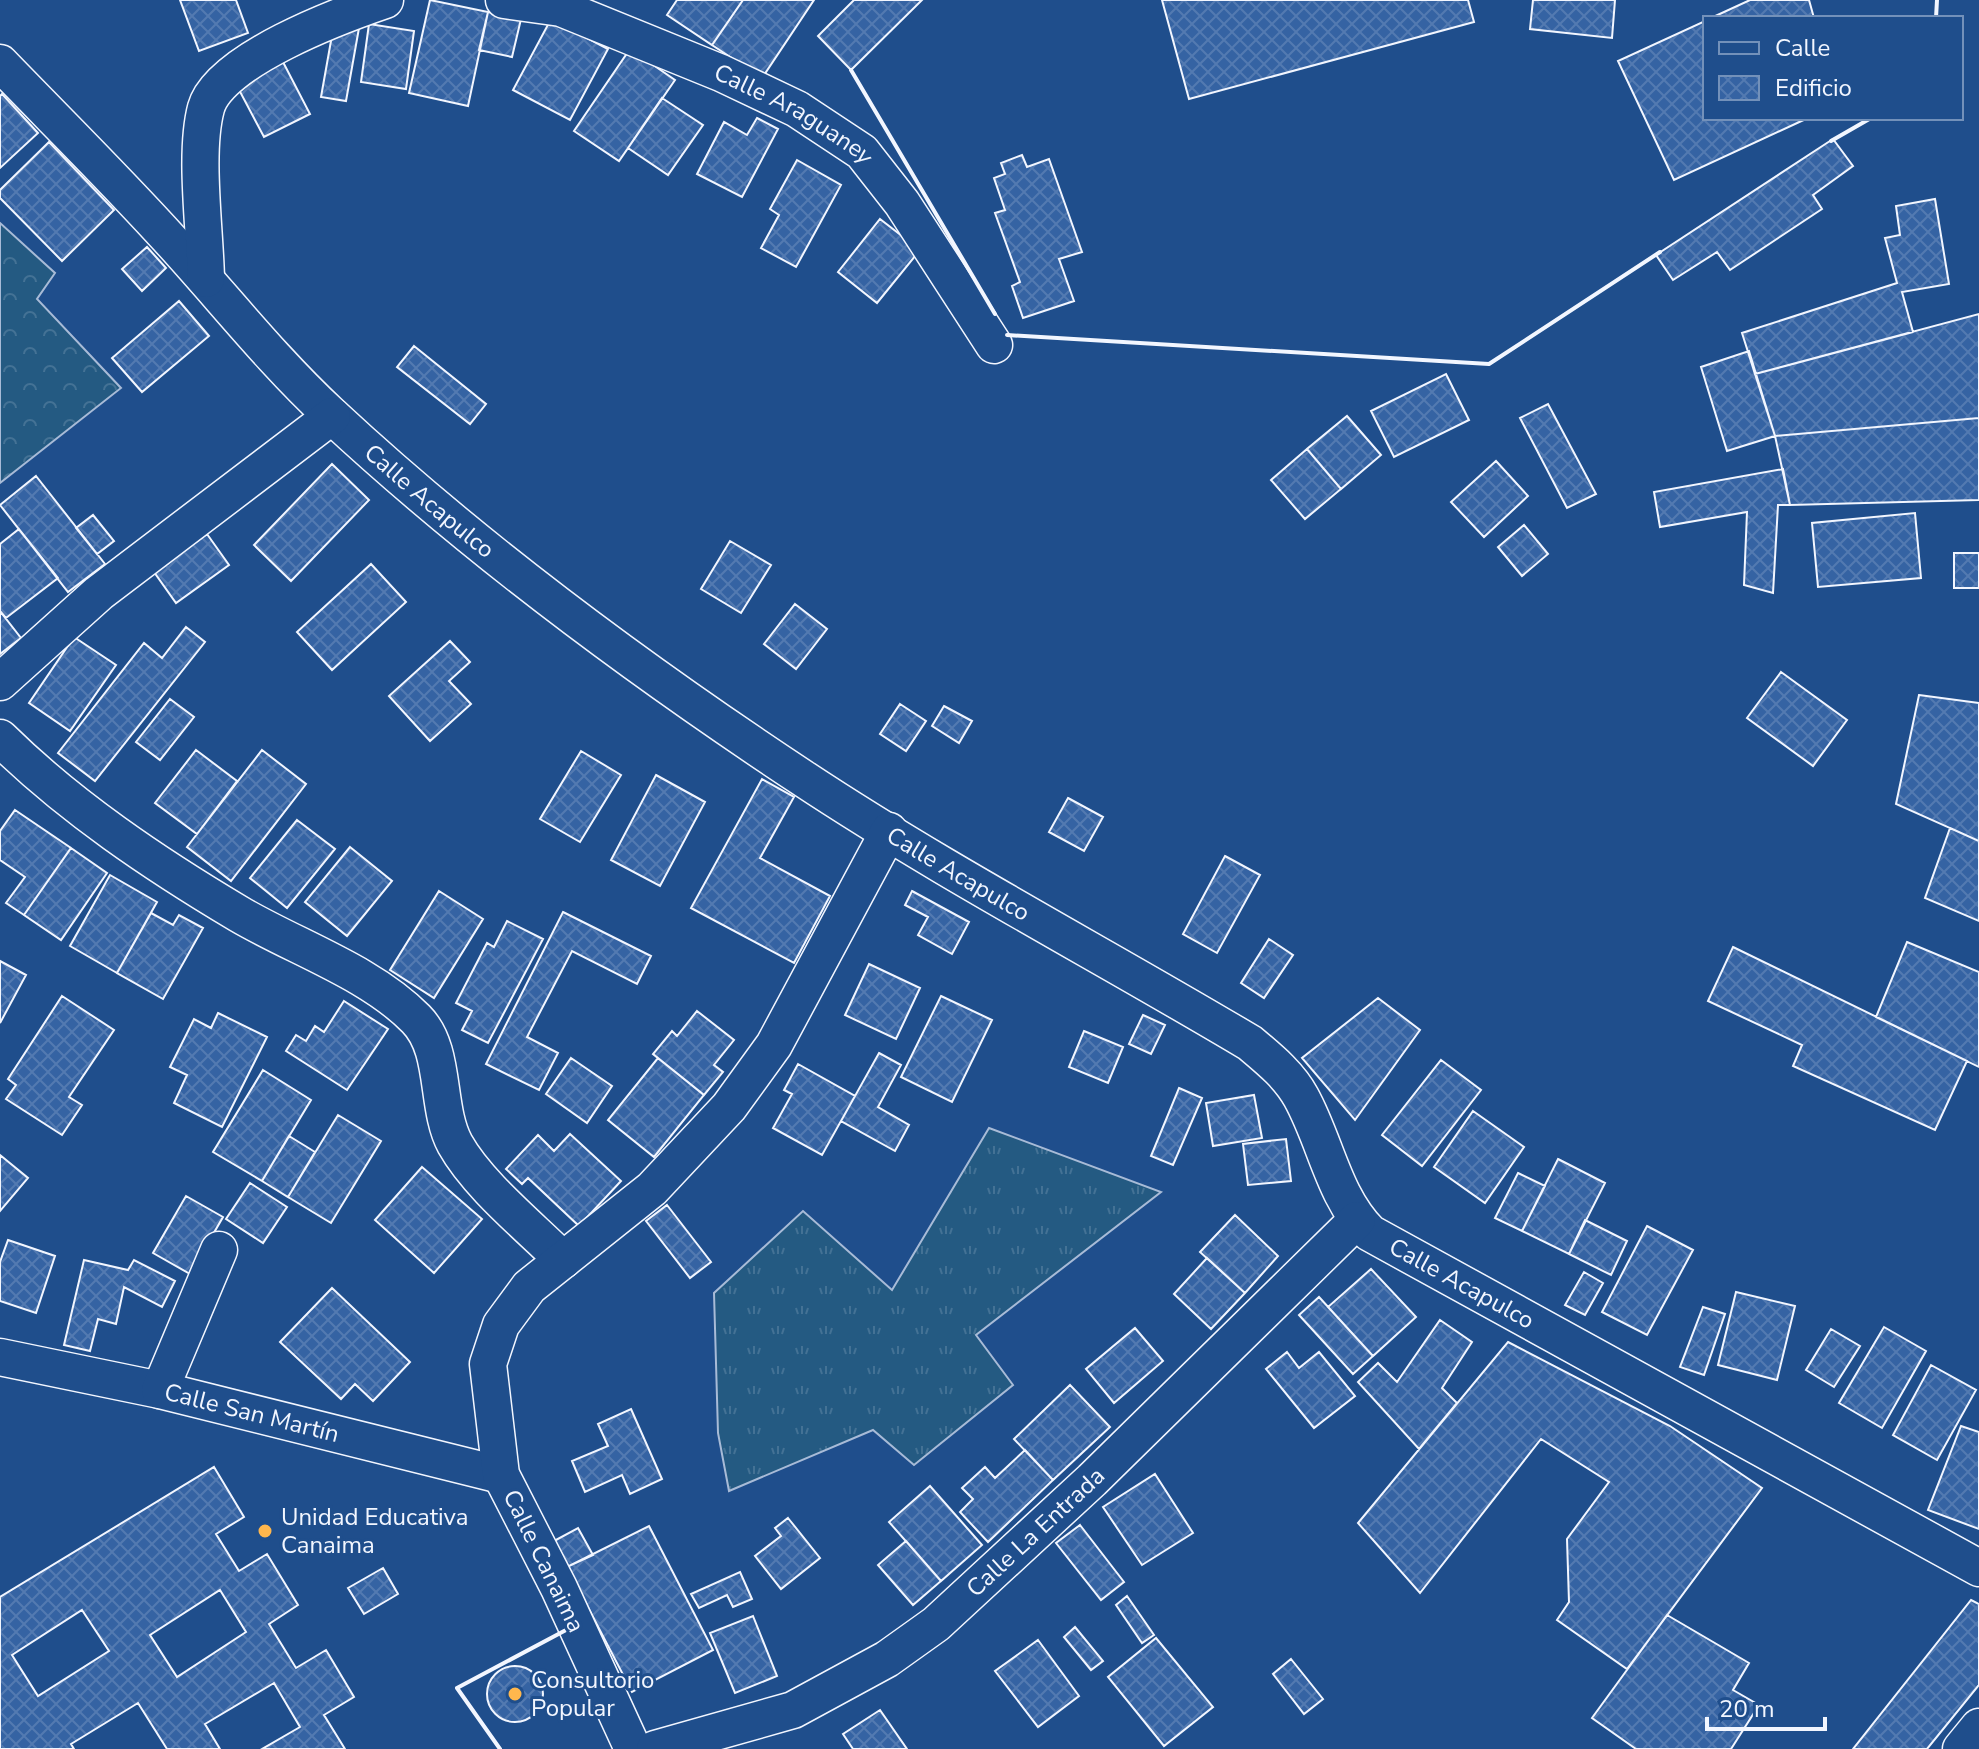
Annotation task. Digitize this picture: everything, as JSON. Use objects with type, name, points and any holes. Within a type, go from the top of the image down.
[{"type":"street","points":[[206,279],[202,134],[207,105],[218,85],[244,65],[289,41],[385,0]]},
{"type":"street","name":"Calle Araguaney","points":[[504,0],[618,14],[721,73],[797,109],[862,152],[902,203],[994,345]]},
{"type":"street","name":"Calle Acapulco","points":[[0,63],[206,279],[285,370],[332,416],[442,510],[628,659],[803,778],[1260,1051],[1278,1067],[1301,1097],[1357,1220],[1370,1233],[1979,1568]]},
{"type":"street","points":[[0,682],[99,593],[332,416]]},
{"type":"street","points":[[0,738],[91,815],[240,914],[396,1001],[419,1021],[431,1045],[444,1112],[455,1143],[472,1167],[563,1260],[652,1189],[729,1107],[774,1045],[889,831]]},
{"type":"street","name":"Calle La Entrada","points":[[655,1749],[793,1710],[887,1659],[936,1624],[1092,1480],[1357,1220]]},
{"type":"street","points":[[160,1390],[219,1250]]},
{"type":"street","name":"Calle Canaima","points":[[563,1260],[529,1287],[501,1325],[488,1364],[501,1475],[559,1588],[633,1749]]},
{"type":"street","name":"Calle San Martín","points":[[0,1357],[160,1390],[501,1475]]},
{"type":"street","points":[[1961,1749],[1979,1727]]},
{"type":"green space","points":[[0,223],[55,273],[37,299],[121,388],[0,483]]},
{"type":"green space","points":[[989,1128],[1161,1192],[976,1335],[1013,1385],[914,1465],[873,1430],[729,1491],[718,1433],[714,1293],[803,1211],[892,1290]]},
{"type":"building","points":[[180,0],[236,0],[248,33],[199,51]]},
{"type":"building","points":[[430,0],[488,12],[468,106],[409,93]]},
{"type":"building","points":[[677,0],[743,0],[712,45],[667,15]]},
{"type":"building","points":[[743,0],[814,0],[762,78],[712,45]]},
{"type":"building","points":[[854,0],[922,0],[851,70],[818,36]]},
{"type":"building","points":[[1162,0],[1468,0],[1474,22],[1189,99]]},
{"type":"building","points":[[1533,0],[1615,0],[1612,38],[1530,29]]},
{"type":"building","points":[[1750,0],[1809,0],[1813,16],[1715,16]]},
{"type":"building","points":[[488,12],[521,19],[512,57],[479,50]]},
{"type":"building","points":[[551,19],[608,49],[570,120],[513,90]]},
{"type":"building","points":[[1703,22],[1703,120],[1804,120],[1674,180],[1618,61]]},
{"type":"building","points":[[334,24],[359,28],[346,101],[321,97]]},
{"type":"building","points":[[369,24],[414,31],[406,89],[361,82]]},
{"type":"building","points":[[630,49],[675,80],[619,161],[574,131]]},
{"type":"building","points":[[283,62],[310,114],[264,137],[237,86]]},
{"type":"building","points":[[2,94],[38,133],[0,168],[0,96]]},
{"type":"building","points":[[662,98],[703,125],[668,175],[628,148]]},
{"type":"building","points":[[757,118],[778,129],[742,197],[697,174],[724,122],[747,135]]},
{"type":"building","points":[[1833,139],[1853,166],[1813,195],[1822,209],[1730,270],[1717,252],[1673,280],[1656,255]]},
{"type":"building","points":[[49,142],[114,210],[62,261],[0,198],[0,190]]},
{"type":"building","points":[[1022,155],[1027,167],[1049,159],[1082,252],[1059,259],[1074,301],[1023,318],[1012,286],[1020,282],[995,213],[1005,210],[994,178],[1005,174],[1001,163]]},
{"type":"building","points":[[797,160],[841,185],[796,267],[761,248],[779,215],[770,209]]},
{"type":"building","points":[[1935,199],[1949,284],[1902,292],[1913,332],[1755,374],[1742,333],[1897,283],[1885,238],[1900,235],[1896,206]]},
{"type":"building","points":[[880,219],[920,250],[877,303],[838,272]]},
{"type":"building","points":[[147,247],[166,268],[142,291],[122,269]]},
{"type":"building","points":[[179,301],[209,336],[142,392],[112,358]]},
{"type":"building","points":[[1979,314],[1979,418],[1775,436],[1755,374]]},
{"type":"building","points":[[414,346],[486,404],[470,424],[397,367]]},
{"type":"building","points":[[1749,351],[1775,436],[1727,451],[1701,367]]},
{"type":"building","points":[[1446,374],[1469,420],[1394,457],[1371,411]]},
{"type":"building","points":[[1548,404],[1596,494],[1567,508],[1520,418]]},
{"type":"building","points":[[1347,416],[1381,455],[1341,489],[1307,449]]},
{"type":"building","points":[[1979,418],[1979,500],[1790,505],[1775,436]]},
{"type":"building","points":[[1307,449],[1341,489],[1305,519],[1271,480]]},
{"type":"building","points":[[1496,461],[1528,496],[1484,537],[1451,502]]},
{"type":"building","points":[[332,464],[369,500],[291,581],[254,545]]},
{"type":"building","points":[[1783,469],[1790,505],[1778,505],[1773,593],[1744,585],[1747,512],[1660,527],[1654,492]]},
{"type":"building","points":[[36,476],[105,564],[68,592],[0,505]]},
{"type":"building","points":[[1915,513],[1921,578],[1818,587],[1812,523]]},
{"type":"building","points":[[93,515],[114,541],[97,554],[76,528]]},
{"type":"building","points":[[1524,525],[1548,554],[1522,576],[1498,547]]},
{"type":"building","points":[[19,529],[58,578],[6,618],[0,611],[0,544]]},
{"type":"building","points":[[207,534],[229,565],[176,603],[154,572]]},
{"type":"building","points":[[730,541],[771,565],[741,613],[701,589]]},
{"type":"building","points":[[1954,553],[1979,553],[1979,588],[1954,588]]},
{"type":"building","points":[[371,564],[406,602],[332,670],[297,632]]},
{"type":"building","points":[[795,604],[827,629],[796,669],[764,644]]},
{"type":"building","points":[[0,611],[21,638],[0,654]]},
{"type":"building","points":[[186,627],[205,642],[95,781],[58,753],[144,643],[162,658]]},
{"type":"building","points":[[74,637],[116,665],[70,731],[29,703]]},
{"type":"building","points":[[450,641],[470,662],[449,681],[471,704],[430,741],[389,696]]},
{"type":"building","points":[[1781,672],[1847,720],[1813,766],[1747,718]]},
{"type":"building","points":[[1919,695],[1979,703],[1979,841],[1896,804]]},
{"type":"building","points":[[170,699],[194,717],[160,760],[136,742]]},
{"type":"building","points":[[900,704],[926,721],[906,751],[880,734]]},
{"type":"building","points":[[944,706],[972,721],[959,743],[932,726]]},
{"type":"building","points":[[196,750],[237,781],[197,834],[155,803]]},
{"type":"building","points":[[262,750],[306,784],[231,881],[187,847]]},
{"type":"building","points":[[581,751],[621,775],[580,842],[540,819]]},
{"type":"building","points":[[656,775],[705,802],[660,886],[611,860]]},
{"type":"building","points":[[762,779],[794,797],[760,858],[830,896],[794,963],[691,908]]},
{"type":"building","points":[[1068,798],[1103,817],[1084,851],[1049,832]]},
{"type":"building","points":[[15,810],[71,848],[24,915],[6,903],[25,877],[0,860],[0,831]]},
{"type":"building","points":[[297,820],[335,849],[287,908],[250,878]]},
{"type":"building","points":[[1950,828],[1979,841],[1979,921],[1925,898]]},
{"type":"building","points":[[350,847],[392,881],[347,936],[305,902]]},
{"type":"building","points":[[71,848],[107,873],[61,940],[24,915]]},
{"type":"building","points":[[1225,856],[1260,875],[1217,953],[1183,934]]},
{"type":"building","points":[[110,875],[157,902],[117,973],[70,946]]},
{"type":"building","points":[[439,891],[483,919],[434,998],[390,970]]},
{"type":"building","points":[[912,891],[969,922],[952,954],[918,935],[928,917],[905,905]]},
{"type":"building","points":[[563,912],[651,956],[637,984],[572,951],[527,1037],[558,1053],[539,1090],[486,1064]]},
{"type":"building","points":[[151,913],[173,925],[179,915],[203,928],[163,999],[117,973]]},
{"type":"building","points":[[507,921],[543,939],[488,1043],[462,1030],[472,1011],[456,1003],[487,943],[494,947]]},
{"type":"building","points":[[1269,939],[1293,955],[1264,998],[1241,983]]},
{"type":"building","points":[[1907,942],[1979,972],[1979,1067],[1876,1017]]},
{"type":"building","points":[[1733,947],[1967,1061],[1935,1130],[1793,1066],[1802,1045],[1708,1001]]},
{"type":"building","points":[[0,961],[26,975],[0,1023]]},
{"type":"building","points":[[869,964],[920,988],[896,1039],[845,1015]]},
{"type":"building","points":[[62,996],[114,1030],[69,1097],[82,1105],[62,1135],[6,1099],[16,1085],[8,1079]]},
{"type":"building","points":[[941,996],[992,1020],[952,1102],[901,1077]]},
{"type":"building","points":[[1378,998],[1420,1030],[1355,1120],[1302,1058]]},
{"type":"building","points":[[344,1001],[388,1029],[347,1090],[286,1051],[296,1035],[306,1041],[315,1026],[324,1032]]},
{"type":"building","points":[[697,1011],[734,1040],[714,1065],[723,1072],[704,1095],[653,1054],[672,1031],[677,1036]]},
{"type":"building","points":[[218,1013],[267,1037],[222,1127],[174,1103],[187,1075],[170,1067],[194,1019],[211,1028]]},
{"type":"building","points":[[1143,1015],[1165,1025],[1151,1054],[1129,1044]]},
{"type":"building","points":[[1084,1031],[1123,1047],[1108,1083],[1069,1067]]},
{"type":"building","points":[[879,1053],[901,1065],[878,1107],[909,1125],[895,1151],[841,1121]]},
{"type":"building","points":[[571,1058],[612,1086],[587,1123],[546,1094]]},
{"type":"building","points":[[658,1058],[704,1095],[654,1157],[608,1120]]},
{"type":"building","points":[[1441,1060],[1481,1090],[1422,1166],[1382,1135]]},
{"type":"building","points":[[798,1064],[855,1096],[822,1155],[773,1128],[792,1094],[784,1090]]},
{"type":"building","points":[[263,1070],[311,1100],[262,1181],[213,1152]]},
{"type":"building","points":[[1179,1088],[1202,1098],[1173,1165],[1151,1156]]},
{"type":"building","points":[[1254,1095],[1262,1138],[1213,1146],[1206,1103]]},
{"type":"building","points":[[1473,1111],[1524,1147],[1485,1203],[1434,1167]]},
{"type":"building","points":[[338,1115],[381,1141],[331,1223],[288,1197]]},
{"type":"building","points":[[570,1134],[621,1181],[579,1226],[528,1178],[522,1184],[506,1169],[538,1135],[554,1151]]},
{"type":"building","points":[[289,1136],[315,1152],[288,1197],[262,1181]]},
{"type":"building","points":[[1286,1139],[1291,1181],[1248,1185],[1243,1144]]},
{"type":"building","points":[[0,1155],[28,1178],[0,1211]]},
{"type":"building","points":[[1558,1159],[1605,1183],[1569,1254],[1522,1231]]},
{"type":"building","points":[[422,1167],[482,1219],[434,1273],[375,1220]]},
{"type":"building","points":[[1518,1173],[1545,1186],[1522,1231],[1495,1218]]},
{"type":"building","points":[[250,1183],[287,1207],[263,1243],[226,1219]]},
{"type":"building","points":[[186,1196],[223,1217],[190,1274],[153,1253]]},
{"type":"building","points":[[667,1205],[711,1262],[690,1278],[646,1221]]},
{"type":"building","points":[[1235,1215],[1278,1256],[1245,1293],[1200,1252]]},
{"type":"building","points":[[1585,1220],[1627,1241],[1611,1275],[1569,1254]]},
{"type":"building","points":[[1647,1226],[1693,1250],[1647,1335],[1602,1312]]},
{"type":"building","points":[[8,1240],[55,1256],[36,1313],[0,1301],[0,1262]]},
{"type":"building","points":[[1207,1258],[1245,1293],[1211,1329],[1174,1294]]},
{"type":"building","points":[[84,1260],[128,1270],[134,1260],[175,1281],[162,1307],[124,1287],[116,1324],[98,1319],[90,1351],[64,1345]]},
{"type":"building","points":[[1371,1269],[1416,1317],[1373,1356],[1328,1307]]},
{"type":"building","points":[[1584,1272],[1603,1283],[1585,1315],[1565,1305]]},
{"type":"building","points":[[332,1288],[410,1362],[373,1401],[355,1384],[341,1399],[280,1342]]},
{"type":"building","points":[[1736,1292],[1795,1306],[1777,1380],[1718,1365]]},
{"type":"building","points":[[1319,1297],[1373,1356],[1353,1374],[1299,1315]]},
{"type":"building","points":[[1703,1307],[1725,1314],[1704,1375],[1680,1367]]},
{"type":"building","points":[[1440,1320],[1472,1342],[1442,1388],[1457,1403],[1419,1449],[1358,1382],[1378,1363],[1397,1382]]},
{"type":"building","points":[[1884,1327],[1926,1351],[1882,1428],[1839,1403]]},
{"type":"building","points":[[1135,1328],[1163,1361],[1114,1403],[1086,1369]]},
{"type":"building","points":[[1831,1329],[1860,1346],[1834,1387],[1806,1370]]},
{"type":"building","points":[[1508,1342],[1670,1426],[1762,1488],[1627,1669],[1557,1620],[1569,1602],[1567,1539],[1609,1482],[1541,1439],[1420,1593],[1358,1523]]},
{"type":"building","points":[[1287,1352],[1299,1368],[1319,1352],[1355,1396],[1314,1428],[1266,1369]]},
{"type":"building","points":[[1931,1365],[1976,1390],[1937,1460],[1893,1435]]},
{"type":"building","points":[[1070,1385],[1110,1427],[1053,1480],[1014,1439]]},
{"type":"building","points":[[631,1409],[662,1479],[630,1494],[622,1475],[585,1492],[572,1461],[608,1446],[598,1424]]},
{"type":"building","points":[[1961,1426],[1979,1432],[1979,1529],[1928,1510]]},
{"type":"building","points":[[1025,1450],[1053,1480],[988,1542],[960,1512],[973,1499],[962,1488],[985,1467],[995,1478]]},
{"type":"building","points":[[214,1467],[244,1517],[216,1534],[239,1571],[267,1554],[298,1605],[269,1624],[296,1668],[326,1650],[354,1697],[324,1715],[345,1749],[262,1749],[300,1727],[274,1683],[205,1724],[220,1749],[167,1749],[138,1703],[71,1744],[74,1749],[0,1749],[0,1597]],"holes":[[[220,1590],[246,1632],[177,1677],[150,1635]],[[82,1610],[109,1651],[38,1696],[12,1655]]]},
{"type":"building","points":[[1155,1474],[1193,1533],[1142,1565],[1103,1507]]},
{"type":"building","points":[[930,1486],[982,1545],[941,1581],[889,1522]]},
{"type":"building","points":[[788,1518],[820,1558],[781,1589],[755,1556],[781,1536],[775,1528]]},
{"type":"building","points":[[1080,1525],[1124,1582],[1101,1600],[1056,1543]]},
{"type":"building","points":[[649,1526],[713,1650],[632,1692],[567,1567]]},
{"type":"building","points":[[578,1528],[593,1555],[567,1567],[554,1541]]},
{"type":"building","points":[[906,1541],[941,1581],[913,1605],[878,1565]]},
{"type":"building","points":[[383,1568],[398,1594],[364,1614],[348,1588]]},
{"type":"building","points":[[740,1572],[752,1599],[733,1607],[727,1595],[699,1608],[691,1594]]},
{"type":"building","points":[[1127,1596],[1154,1635],[1142,1643],[1116,1605]]},
{"type":"building","points":[[1971,1600],[1979,1604],[1979,1685],[1927,1749],[1853,1749]]},
{"type":"building","points":[[1667,1615],[1749,1663],[1733,1690],[1759,1705],[1731,1749],[1636,1749],[1592,1718]]},
{"type":"building","points":[[753,1616],[777,1676],[735,1693],[710,1633]]},
{"type":"building","points":[[1075,1627],[1103,1661],[1091,1670],[1064,1637]]},
{"type":"building","points":[[1156,1638],[1213,1707],[1164,1746],[1108,1677]]},
{"type":"building","points":[[1038,1640],[1079,1696],[1038,1727],[995,1671]]},
{"type":"building","points":[[1291,1659],[1323,1699],[1304,1714],[1273,1674]]},
{"type":"building","name":"Consultorio Popular","points":[[515,1666],[535,1674],[543,1694],[535,1714],[515,1722],[495,1714],[487,1694],[495,1674]]},
{"type":"building","points":[[880,1710],[907,1749],[853,1749],[843,1734]]},
{"type":"wall","points":[[1936,16],[1937,0]]},
{"type":"wall","points":[[851,70],[995,314]]},
{"type":"wall","points":[[1831,141],[1868,120]]},
{"type":"wall","points":[[1007,335],[1489,364],[1660,252]]},
{"type":"wall","points":[[500,1749],[457,1688],[566,1630]]},
{"type":"place","name":"Unidad Educativa Canaima","points":[[265,1531]]},
{"type":"place","name":"Consultorio Popular","points":[[515,1694]]}]
